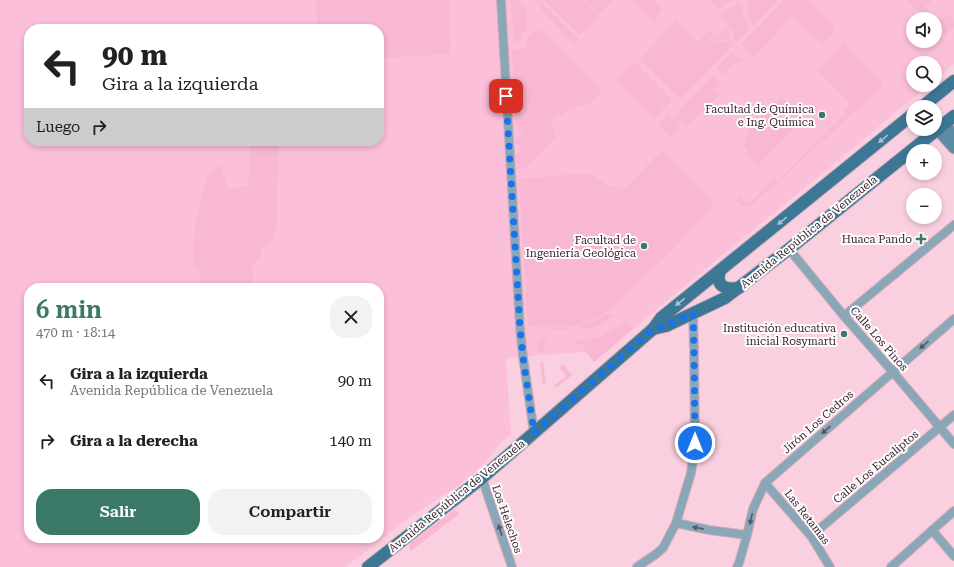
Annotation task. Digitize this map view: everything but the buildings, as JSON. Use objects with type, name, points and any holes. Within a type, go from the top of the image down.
[{"type":"main road","points":[[931,100],[954,81]]},
{"type":"main road","name":"Avenida República de Venezuela","points":[[942,126],[954,116]]},
{"type":"main road","name":"Avenida República de Venezuela","points":[[368,567],[456,500],[653,329],[661,318],[906,120]]},
{"type":"main road","name":"Avenida República de Venezuela","points":[[653,329],[666,326],[721,300],[789,249],[930,136]]},
{"type":"main road","points":[[720,271],[718,276],[722,286],[727,288],[738,288]]},
{"type":"street","points":[[501,0],[520,328],[534,433]]},
{"type":"street","points":[[942,128],[954,135]]},
{"type":"street","points":[[942,129],[954,148]]},
{"type":"street","points":[[844,316],[954,224]]},
{"type":"street","name":"Calle Los Pinos","points":[[789,249],[844,316],[954,444]]},
{"type":"street","points":[[637,567],[661,550],[676,523],[691,473],[694,458],[695,427],[693,313]]},
{"type":"street","name":"Jirón Los Cedros","points":[[739,566],[753,509],[765,483],[954,320]]},
{"type":"street","name":"Calle Los Eucaliptos","points":[[811,536],[954,415]]},
{"type":"street","name":"Los Helechos","points":[[482,478],[512,567]]},
{"type":"street","name":"Las Retamas","points":[[765,483],[811,536],[830,567]]},
{"type":"street","points":[[890,567],[954,510]]},
{"type":"street","points":[[676,523],[709,530],[747,535]]},
{"type":"street","points":[[932,530],[954,556]]},
{"type":"shaded area","points":[[0,0],[954,0],[954,64],[942,74],[942,56],[906,56],[906,92],[921,92],[911,100],[906,100],[906,104],[594,362],[586,352],[506,358],[511,435],[501,442],[485,463],[462,483],[410,517],[384,537],[384,283],[24,283],[24,543],[377,543],[346,567],[0,567]]},
{"type":"shaded area","points":[[316,0],[449,0],[451,54],[384,58],[384,24],[317,24]]},
{"type":"shaded area","points":[[511,0],[519,0],[526,8],[527,16],[527,26],[522,39],[514,42]]},
{"type":"shaded area","points":[[539,0],[579,39],[573,44],[543,12]]},
{"type":"shaded area","points":[[544,0],[582,0],[598,17],[579,35]]},
{"type":"shaded area","points":[[584,0],[614,0],[599,15]]},
{"type":"shaded area","points":[[631,0],[653,0],[662,9],[654,23]]},
{"type":"shaded area","points":[[709,0],[732,0],[719,10]]},
{"type":"shaded area","points":[[753,0],[777,1],[753,26],[749,18],[747,2]]},
{"type":"shaded area","points":[[784,0],[807,0],[836,29],[822,45],[792,17],[754,57],[741,44]]},
{"type":"shaded area","points":[[906,0],[932,0],[924,8],[929,12],[920,12]]},
{"type":"shaded area","points":[[739,4],[742,5],[744,18],[749,30],[736,43],[733,40],[734,33],[725,20],[721,17],[728,9]]},
{"type":"shaded area","points":[[947,14],[954,20],[954,27],[947,33],[942,31],[942,18]]},
{"type":"shaded area","points":[[676,21],[698,42],[706,34],[716,43],[731,40],[734,44],[680,99],[639,59]]},
{"type":"shaded area","points":[[726,27],[729,30],[730,39],[715,41],[706,32],[709,30],[717,36]]},
{"type":"shaded area","points":[[540,29],[602,91],[588,104],[572,108],[550,121],[557,137],[524,170],[513,159],[522,149],[514,141],[523,132],[515,125],[512,50],[525,49],[529,35]]},
{"type":"shaded area","points":[[843,43],[884,85],[779,181],[750,206],[742,206],[735,201],[740,197],[748,205],[775,178],[778,181],[845,113],[844,111],[851,104],[817,71]]},
{"type":"shaded area","points":[[732,52],[737,58],[739,57],[742,60],[738,64],[736,62],[723,75],[716,68]]},
{"type":"shaded area","points":[[635,62],[672,99],[655,118],[616,80]]},
{"type":"shaded area","points":[[714,75],[721,83],[715,89],[720,94],[687,126],[681,120],[679,122],[673,117]]},
{"type":"shaded area","points":[[781,97],[790,105],[778,115],[777,119],[780,125],[786,129],[799,115],[804,119],[758,165],[745,153],[748,150],[744,145],[748,129]]},
{"type":"shaded area","points":[[669,114],[681,126],[670,137],[658,125]]},
{"type":"shaded area","points":[[251,146],[278,146],[277,221],[275,237],[261,250],[260,258],[252,264],[254,283],[202,283],[199,271],[194,264],[193,253],[196,219],[206,179],[213,169],[220,164],[228,189],[248,186]]},
{"type":"shaded area","points":[[662,150],[707,196],[713,203],[712,208],[666,256],[601,316],[574,326],[528,326],[519,179],[588,173],[605,184],[623,190]]},
{"type":"shaded area","points":[[610,313],[613,317],[596,327],[579,329],[580,325],[596,320]]},
{"type":"shaded area","points":[[627,322],[633,329],[594,362],[584,349],[583,344],[576,345],[575,340],[595,339]]},
{"type":"shaded area","points":[[570,327],[570,330],[535,328]]},
{"type":"shaded area","points":[[548,338],[548,340],[544,341],[545,352],[538,352],[537,342],[541,339]]},
{"type":"shaded area","points":[[543,362],[546,384],[543,385],[540,363]]},
{"type":"shaded area","points":[[563,364],[572,375],[556,388],[554,386],[566,376],[559,367]]},
{"type":"shaded area","points":[[454,510],[460,513],[410,552],[409,544]]},
{"type":"place","name":"Facultad de Química e Ing. Química","points":[[822,115]]},
{"type":"place","name":"Huaca Pando","points":[[921,239]]},
{"type":"place","name":"Facultad de Ingeniería Geológica","points":[[644,246]]},
{"type":"place","name":"Institución educativa inicial Rosymarti","points":[[844,334]]},
{"type":"route","points":[[506,96],[520,328],[534,433],[653,329],[666,326],[693,313],[695,443]]}]
